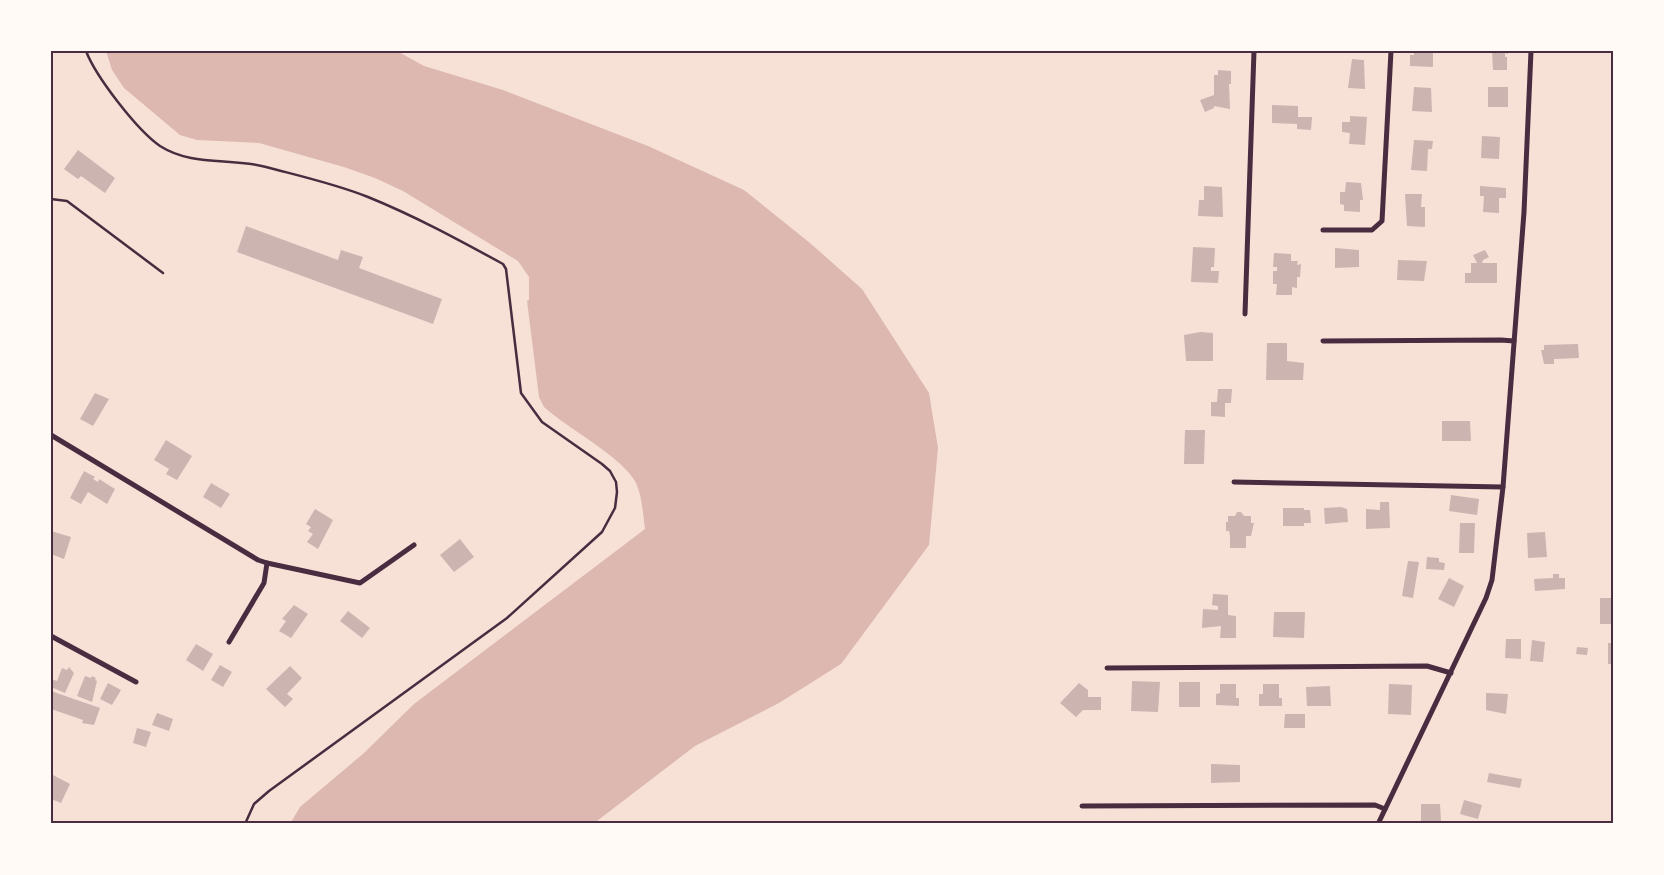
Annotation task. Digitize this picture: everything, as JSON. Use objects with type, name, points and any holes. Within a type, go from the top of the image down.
[{"type":"street","points":[[1245,314],[1254,51]]},
{"type":"street","points":[[1323,230],[1372,230],[1382,221],[1391,51]]},
{"type":"street","points":[[1378,824],[1451,673],[1486,598],[1492,580],[1503,487],[1524,212],[1531,51]]},
{"type":"street","points":[[1323,341],[1501,340],[1514,342]]},
{"type":"street","points":[[51,435],[258,560],[267,563],[360,583],[414,546]]},
{"type":"street","points":[[1234,482],[1503,487]]},
{"type":"street","points":[[229,642],[264,583],[267,563]]},
{"type":"street","points":[[51,636],[136,682]]},
{"type":"street","points":[[1107,668],[1427,666],[1451,673]]},
{"type":"street","points":[[1082,806],[1375,805],[1385,809]]},
{"type":"lane","points":[[51,199],[67,201],[163,273]]},
{"type":"path","points":[[86,51],[92,66],[124,109],[158,145],[192,160],[259,165],[357,193],[437,228],[503,264],[506,269],[521,393],[542,422],[602,464],[610,471],[616,482],[615,508],[602,532],[507,618],[269,791],[254,804],[245,824]]},
{"type":"shaded area","points":[[106,51],[397,51],[424,66],[503,90],[648,146],[744,190],[810,243],[862,289],[929,393],[938,448],[929,545],[841,664],[779,703],[695,746],[593,824],[290,824],[300,807],[364,753],[414,704],[645,529],[640,494],[630,473],[608,454],[544,407],[539,397],[527,301],[529,300],[529,277],[518,261],[403,191],[375,178],[344,167],[259,143],[197,140],[180,135],[124,88],[112,70]]},
{"type":"building","points":[[1285,51],[1302,51],[1302,53],[1285,53]]},
{"type":"building","points":[[1414,51],[1433,51],[1433,67],[1410,66],[1410,55],[1414,55]]},
{"type":"building","points":[[1492,51],[1508,51],[1508,54],[1505,53],[1505,57],[1507,57],[1507,70],[1493,70]]},
{"type":"building","points":[[1352,59],[1364,60],[1365,89],[1348,88]]},
{"type":"building","points":[[1218,70],[1231,71],[1231,84],[1229,84],[1230,109],[1214,106],[1214,108],[1205,112],[1200,100],[1214,95],[1214,75],[1218,75]]},
{"type":"building","points":[[1414,87],[1431,88],[1432,112],[1412,111]]},
{"type":"building","points":[[1488,87],[1508,87],[1508,107],[1488,107]]},
{"type":"building","points":[[1272,105],[1298,106],[1298,117],[1312,117],[1311,130],[1297,129],[1297,124],[1272,123]]},
{"type":"building","points":[[1350,116],[1367,117],[1365,145],[1349,144],[1350,133],[1342,132],[1342,122],[1350,122]]},
{"type":"building","points":[[1482,136],[1500,137],[1499,159],[1481,158]]},
{"type":"building","points":[[1414,140],[1433,141],[1432,149],[1428,149],[1427,171],[1411,170]]},
{"type":"building","points":[[78,150],[115,178],[105,193],[81,176],[78,179],[64,169]]},
{"type":"building","points":[[1346,182],[1361,183],[1363,200],[1360,200],[1360,212],[1344,211],[1344,205],[1340,204],[1340,192],[1345,192]]},
{"type":"building","points":[[1204,186],[1222,187],[1223,217],[1198,216],[1199,200],[1204,200]]},
{"type":"building","points":[[1480,186],[1506,188],[1506,198],[1499,198],[1499,213],[1483,212],[1484,196],[1480,196]]},
{"type":"building","points":[[1405,194],[1422,194],[1421,207],[1425,207],[1425,227],[1407,226]]},
{"type":"building","points":[[246,226],[338,260],[341,250],[363,257],[359,268],[442,299],[433,324],[237,252]]},
{"type":"building","points":[[1193,247],[1215,248],[1214,267],[1211,267],[1211,271],[1219,271],[1218,283],[1191,282]]},
{"type":"building","points":[[1335,248],[1359,250],[1359,267],[1335,268]]},
{"type":"building","points":[[1485,250],[1489,257],[1483,260],[1482,263],[1497,263],[1497,283],[1465,283],[1465,273],[1471,273],[1471,263],[1477,263],[1473,255]]},
{"type":"building","points":[[1274,253],[1291,254],[1291,261],[1298,261],[1297,265],[1301,264],[1300,277],[1297,277],[1297,288],[1292,287],[1292,295],[1276,295],[1277,284],[1273,284],[1273,271],[1277,271],[1277,267],[1273,267]]},
{"type":"building","points":[[1398,260],[1427,261],[1424,281],[1397,280]]},
{"type":"building","points":[[1200,332],[1213,333],[1213,361],[1186,361],[1184,335]]},
{"type":"building","points":[[1267,343],[1287,343],[1287,361],[1304,363],[1303,380],[1266,380]]},
{"type":"building","points":[[1578,344],[1579,358],[1554,359],[1554,364],[1544,364],[1541,350],[1544,350],[1544,345]]},
{"type":"building","points":[[1218,389],[1232,389],[1231,403],[1225,403],[1225,417],[1211,416],[1211,402],[1217,402]]},
{"type":"building","points":[[95,393],[109,399],[93,426],[80,419]]},
{"type":"building","points":[[1442,421],[1470,421],[1471,441],[1442,441]]},
{"type":"building","points":[[1185,430],[1205,430],[1204,464],[1184,464]]},
{"type":"building","points":[[166,440],[192,456],[177,480],[166,474],[169,469],[154,460]]},
{"type":"building","points":[[84,471],[95,477],[93,479],[98,482],[99,479],[115,489],[107,504],[88,492],[81,504],[70,498]]},
{"type":"building","points":[[211,483],[230,494],[221,508],[203,497]]},
{"type":"building","points":[[1451,495],[1479,499],[1477,515],[1449,511]]},
{"type":"building","points":[[1380,502],[1389,502],[1390,528],[1366,529],[1366,509],[1380,510]]},
{"type":"building","points":[[1341,507],[1347,509],[1348,522],[1325,524],[1324,508]]},
{"type":"building","points":[[1283,508],[1304,508],[1304,510],[1310,510],[1311,523],[1304,523],[1304,526],[1283,526]]},
{"type":"building","points":[[315,509],[333,520],[318,549],[307,542],[313,534],[308,531],[311,527],[306,524]]},
{"type":"building","points":[[1237,512],[1241,512],[1244,516],[1251,516],[1251,523],[1254,523],[1251,536],[1246,536],[1246,548],[1230,548],[1230,536],[1229,531],[1226,531],[1226,522],[1228,522],[1228,516],[1235,516]]},
{"type":"building","points":[[1460,523],[1475,523],[1474,553],[1459,553]]},
{"type":"building","points":[[51,531],[71,537],[64,559],[51,554]]},
{"type":"building","points":[[1545,532],[1547,557],[1528,558],[1527,533]]},
{"type":"building","points":[[460,539],[474,557],[454,572],[440,555]]},
{"type":"building","points":[[1427,557],[1439,558],[1439,562],[1445,563],[1444,570],[1426,569]]},
{"type":"building","points":[[1408,561],[1419,562],[1413,598],[1402,596]]},
{"type":"building","points":[[1553,574],[1559,574],[1559,578],[1565,578],[1565,589],[1535,591],[1534,579],[1553,578]]},
{"type":"building","points":[[1449,578],[1464,586],[1454,607],[1438,599]]},
{"type":"building","points":[[1213,594],[1228,595],[1228,615],[1236,616],[1236,638],[1220,638],[1221,626],[1202,628],[1203,609],[1218,610],[1218,606],[1212,605]]},
{"type":"building","points":[[1600,598],[1613,598],[1613,624],[1600,624]]},
{"type":"building","points":[[294,605],[308,614],[291,638],[279,631],[286,621],[282,619]]},
{"type":"building","points":[[348,611],[370,628],[362,638],[340,621]]},
{"type":"building","points":[[1274,612],[1305,612],[1304,638],[1273,637]]},
{"type":"building","points":[[1506,639],[1521,639],[1521,659],[1505,658]]},
{"type":"building","points":[[1532,640],[1545,642],[1543,662],[1530,661]]},
{"type":"building","points":[[1608,643],[1613,643],[1613,664],[1608,664]]},
{"type":"building","points":[[196,644],[213,654],[203,671],[186,660]]},
{"type":"building","points":[[1577,647],[1588,648],[1587,655],[1576,654]]},
{"type":"building","points":[[220,665],[232,672],[223,687],[211,680]]},
{"type":"building","points":[[290,666],[302,678],[287,694],[293,699],[285,707],[266,689]]},
{"type":"building","points":[[69,667],[74,673],[65,693],[51,687],[51,679],[57,681],[62,668],[67,670]]},
{"type":"building","points":[[85,676],[91,678],[92,676],[97,681],[92,702],[77,696]]},
{"type":"building","points":[[1132,681],[1160,682],[1158,712],[1131,711]]},
{"type":"building","points":[[1179,682],[1200,682],[1200,707],[1179,707]]},
{"type":"building","points":[[108,683],[121,690],[112,705],[100,699]]},
{"type":"building","points":[[1079,683],[1088,690],[1088,697],[1101,697],[1101,710],[1083,710],[1076,717],[1060,703]]},
{"type":"building","points":[[1220,684],[1236,684],[1236,698],[1239,698],[1239,706],[1216,705],[1216,694],[1220,693]]},
{"type":"building","points":[[1263,684],[1279,684],[1279,698],[1282,698],[1282,706],[1259,706],[1259,694],[1263,694]]},
{"type":"building","points":[[1389,684],[1412,685],[1411,715],[1388,714]]},
{"type":"building","points":[[1330,686],[1331,706],[1307,706],[1306,687]]},
{"type":"building","points":[[51,691],[100,708],[94,725],[82,723],[83,720],[51,709]]},
{"type":"building","points":[[1486,693],[1508,694],[1506,714],[1486,710]]},
{"type":"building","points":[[157,713],[173,719],[169,731],[152,725]]},
{"type":"building","points":[[1285,714],[1305,714],[1305,728],[1284,728]]},
{"type":"building","points":[[137,728],[151,732],[146,747],[133,743]]},
{"type":"building","points":[[1211,764],[1240,765],[1240,782],[1211,783]]},
{"type":"building","points":[[1489,773],[1522,779],[1520,788],[1487,782]]},
{"type":"building","points":[[51,774],[70,784],[61,803],[51,799]]},
{"type":"building","points":[[1464,800],[1482,805],[1478,819],[1460,814]]},
{"type":"building","points":[[1421,804],[1440,804],[1441,821],[1437,821],[1437,824],[1421,824]]}]
